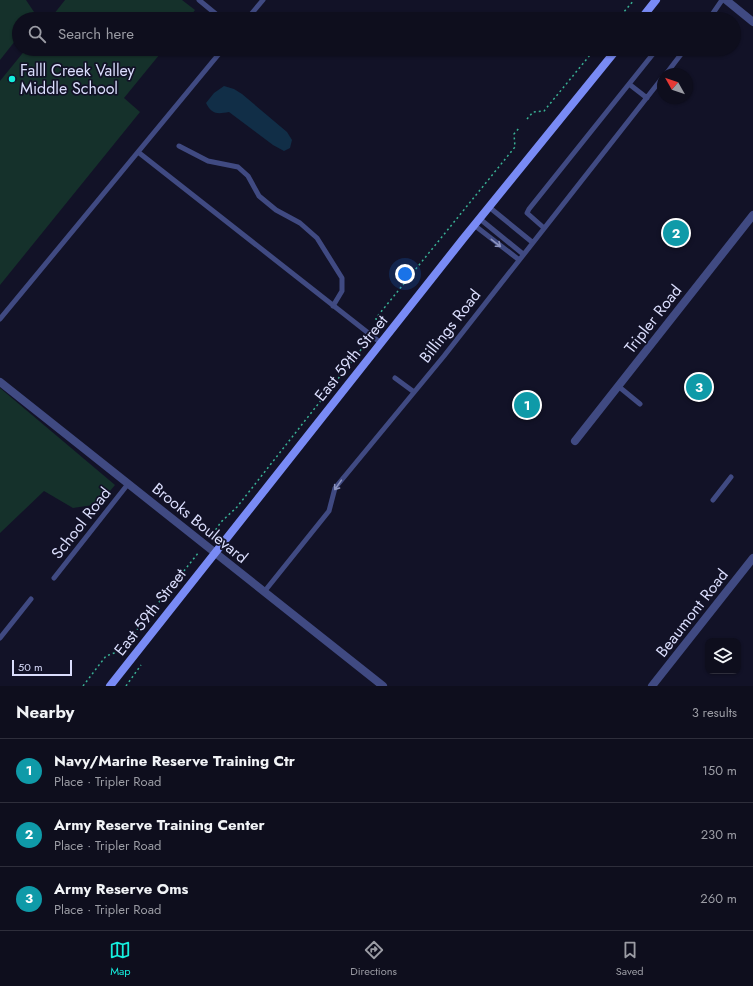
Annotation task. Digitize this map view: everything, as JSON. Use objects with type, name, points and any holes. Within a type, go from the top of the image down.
[{"type":"street","points":[[647,12],[656,0]]},
{"type":"street","points":[[726,0],[741,12]]},
{"type":"street","points":[[741,12],[753,22]]},
{"type":"street","name":"East 59th Street","points":[[110,686],[477,222],[611,56]]},
{"type":"street","name":"Tripler Road","points":[[574,441],[753,215]]},
{"type":"street","name":"Brooks Boulevard","points":[[0,382],[381,686]]},
{"type":"street","name":"Beaumont Road","points":[[652,686],[753,558]]},
{"type":"lane","points":[[198,0],[213,12]]},
{"type":"lane","points":[[253,12],[263,0]]},
{"type":"lane","points":[[714,12],[722,0]]},
{"type":"lane","points":[[0,319],[216,56]]},
{"type":"lane","points":[[544,228],[529,216],[527,213],[529,209],[651,56]]},
{"type":"lane","points":[[671,68],[680,56]]},
{"type":"lane","points":[[629,84],[647,98]]},
{"type":"lane","name":"Billings Road","points":[[264,592],[329,511],[335,488],[414,392],[657,85]]},
{"type":"lane","points":[[179,146],[208,161],[238,167],[248,176],[259,196],[276,210],[300,223],[317,238],[342,278],[342,291],[333,306]]},
{"type":"lane","points":[[138,152],[381,344]]},
{"type":"lane","points":[[489,207],[532,242]]},
{"type":"lane","points":[[477,222],[523,254]]},
{"type":"lane","points":[[477,222],[518,259]]},
{"type":"lane","points":[[395,378],[414,392]]},
{"type":"lane","points":[[618,386],[640,404]]},
{"type":"lane","points":[[713,500],[731,477]]},
{"type":"lane","name":"School Road","points":[[54,578],[128,484]]},
{"type":"lane","points":[[0,638],[31,599]]},
{"type":"path","points":[[624,12],[634,0]]},
{"type":"path","points":[[527,119],[533,112],[544,111],[589,56]]},
{"type":"path","points":[[377,330],[376,318],[515,147],[514,134],[520,127]]},
{"type":"path","points":[[210,538],[221,522],[237,507],[367,342]]},
{"type":"path","points":[[83,686],[106,656],[120,652],[199,552]]},
{"type":"path","points":[[126,686],[142,665]]},
{"type":"green space","points":[[0,0],[26,0],[34,12],[12,12],[12,45],[0,60]]},
{"type":"green space","points":[[65,0],[182,0],[195,10],[193,12],[56,12]]},
{"type":"green space","points":[[20,56],[158,56],[124,98],[140,112],[0,285],[0,81]]},
{"type":"green space","points":[[0,388],[115,485],[99,504],[73,508],[44,491],[0,533]]},
{"type":"water","points":[[224,86],[234,89],[242,94],[287,132],[292,140],[290,148],[284,151],[273,145],[229,112],[213,112],[206,103],[214,93]]},
{"type":"place","name":"Falll Creek Valley Middle School","points":[[12,79]]},
{"type":"place","name":"Army Reserve Training Center","points":[[676,233]]},
{"type":"place","name":"Army Reserve Oms","points":[[699,387]]},
{"type":"place","name":"Navy/Marine Reserve Training Ctr","points":[[527,405]]}]
